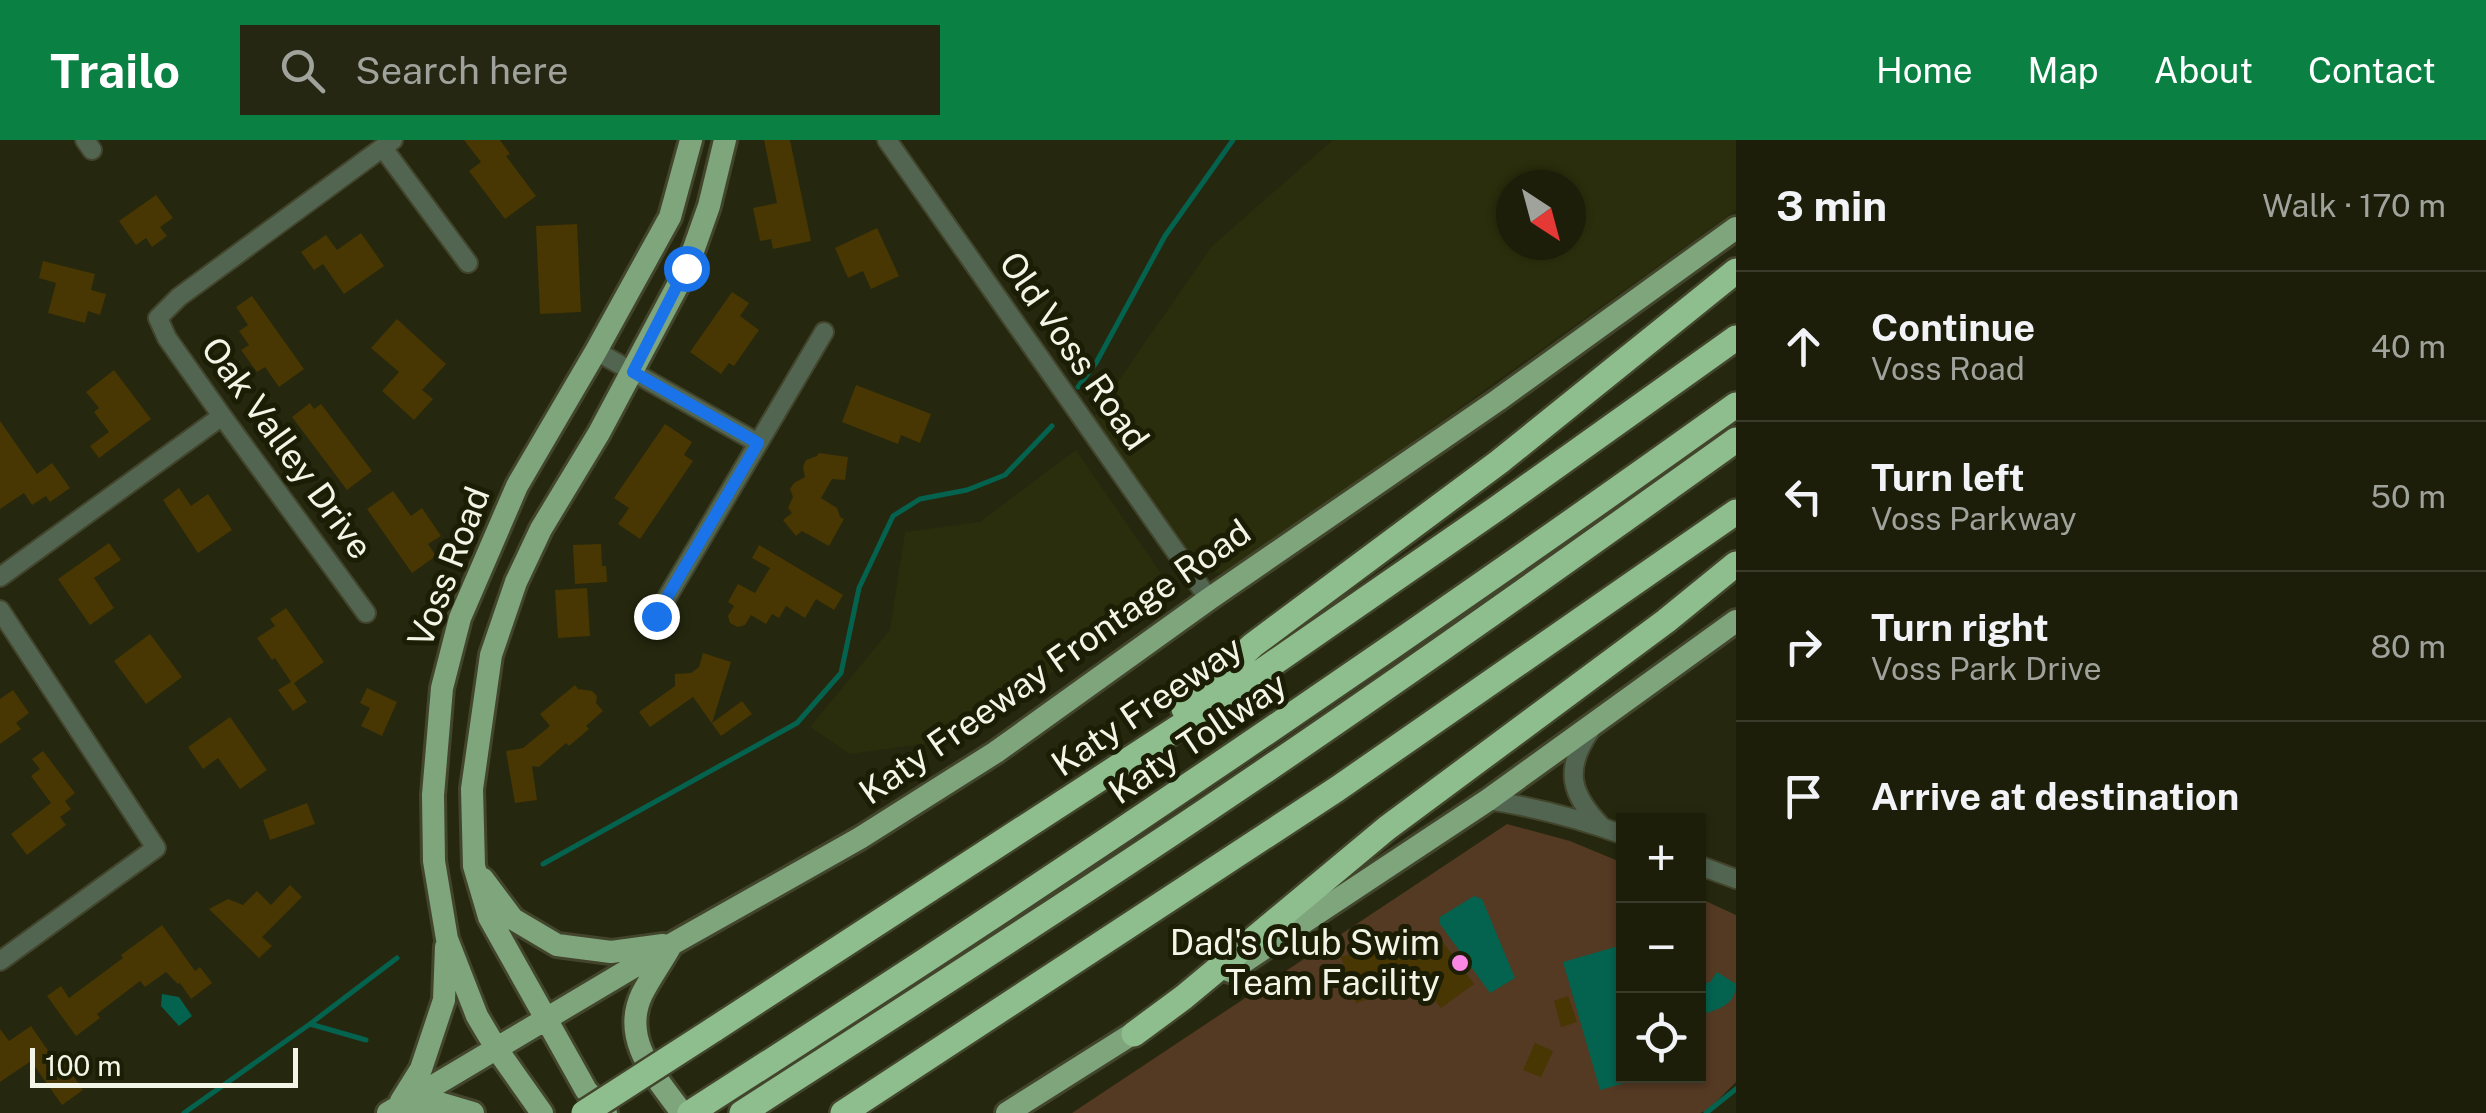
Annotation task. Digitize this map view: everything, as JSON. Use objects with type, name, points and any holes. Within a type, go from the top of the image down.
[{"type":"highway","points":[[1125,763],[1253,645],[1500,462],[1736,271]]},
{"type":"highway","name":"Katy Freeway","points":[[584,1113],[1125,763],[1396,579],[1736,338]]},
{"type":"highway","name":"Katy Tollway","points":[[686,1113],[1050,880],[1329,692],[1736,405]]},
{"type":"highway","name":"Katy Tollway","points":[[742,1113],[1230,794],[1736,440]]},
{"type":"highway","points":[[842,1113],[1250,848],[1736,512]]},
{"type":"highway","points":[[1134,1034],[1395,822],[1736,564]]},
{"type":"main road","name":"Voss Road","points":[[542,1113],[477,1016],[447,939],[434,861],[433,795],[442,688],[460,618],[517,486],[670,216],[690,140]]},
{"type":"main road","name":"Voss Road","points":[[606,1113],[586,1090],[489,917],[474,866],[472,789],[492,655],[516,582],[541,529],[633,372],[686,268],[709,206],[725,140]]},
{"type":"main road","name":"Katy Freeway Frontage Road","points":[[392,1110],[860,838],[996,752],[1736,228]]},
{"type":"main road","points":[[460,618],[501,626]]},
{"type":"main road","points":[[1008,1113],[1488,800],[1736,621]]},
{"type":"main road","points":[[474,866],[513,919],[557,945],[611,952],[672,944]]},
{"type":"main road","points":[[392,1110],[421,1069],[444,1000],[447,939]]},
{"type":"main road","points":[[672,944],[641,997],[635,1024],[646,1063],[686,1113]]},
{"type":"main road","points":[[392,1110],[436,1102],[472,1113]]},
{"type":"street","name":"Old Voss Road","points":[[887,140],[1209,599]]},
{"type":"street","points":[[388,144],[468,263]]},
{"type":"street","name":"Oak Valley Drive","points":[[366,613],[222,416],[158,318],[179,297],[388,144]]},
{"type":"street","points":[[656,616],[824,332]]},
{"type":"street","points":[[596,352],[758,443]]},
{"type":"street","points":[[0,577],[222,416]]},
{"type":"street","points":[[0,610],[156,848],[0,961]]},
{"type":"street","points":[[1594,726],[1576,756],[1574,788],[1585,809],[1602,827]]},
{"type":"street","points":[[1488,800],[1518,804],[1616,832]]},
{"type":"street","points":[[1706,868],[1736,880]]},
{"type":"shaded area","points":[[1333,140],[1736,140],[1736,210],[1233,570],[1210,572],[1188,553],[1090,422],[1212,246]]},
{"type":"shaded area","points":[[1076,450],[1171,588],[958,739],[850,754],[810,727],[890,630],[905,532],[980,522]]},
{"type":"shaded area","name":"Dad's Club Swim Team Facility","points":[[1507,824],[1570,841],[1616,860],[1616,1083],[1706,1083],[1706,901],[1736,915],[1736,1082],[1700,1113],[1072,1113]]},
{"type":"water","points":[[1474,896],[1482,899],[1515,978],[1490,993],[1440,924],[1440,917]]},
{"type":"water","points":[[1616,947],[1616,1083],[1624,1083],[1600,1090],[1563,962]]},
{"type":"water","points":[[1717,972],[1736,984],[1733,997],[1724,1006],[1706,1013],[1706,983]]},
{"type":"water","points":[[162,994],[179,997],[192,1016],[179,1026],[161,1006]]},
{"type":"building","points":[[464,140],[500,140],[510,154],[506,156],[536,196],[505,219],[469,171],[481,162]]},
{"type":"building","points":[[764,140],[790,140],[811,241],[773,249],[771,239],[760,241],[753,208],[777,203]]},
{"type":"building","points":[[156,195],[173,218],[160,227],[167,236],[152,247],[146,238],[136,245],[119,221]]},
{"type":"building","points":[[577,224],[581,312],[540,314],[536,226]]},
{"type":"building","points":[[877,228],[899,276],[871,289],[863,271],[848,278],[835,248]]},
{"type":"building","points":[[361,233],[384,266],[344,294],[323,264],[314,270],[301,252],[326,235],[337,250]]},
{"type":"building","points":[[43,261],[95,274],[91,290],[106,294],[100,315],[88,311],[85,323],[48,313],[56,283],[39,278]]},
{"type":"building","points":[[732,292],[749,303],[740,316],[759,330],[734,366],[729,363],[721,374],[690,352]]},
{"type":"building","points":[[252,296],[304,369],[279,387],[265,367],[257,372],[241,350],[249,345],[239,331],[248,325],[236,307]]},
{"type":"building","points":[[397,319],[446,364],[422,390],[433,399],[414,420],[382,391],[399,372],[371,348]]},
{"type":"building","points":[[114,370],[151,419],[99,458],[90,446],[109,432],[94,412],[99,408],[86,392]]},
{"type":"building","points":[[856,385],[931,414],[920,443],[901,435],[898,444],[842,422]]},
{"type":"building","points":[[310,403],[314,409],[321,404],[372,471],[347,490],[292,417]]},
{"type":"building","points":[[0,421],[37,474],[52,463],[70,488],[50,502],[46,496],[32,505],[24,493],[0,509]]},
{"type":"building","points":[[665,424],[692,442],[684,455],[693,461],[640,539],[618,524],[629,508],[614,498]]},
{"type":"building","points":[[819,453],[848,457],[845,480],[832,479],[821,498],[837,508],[844,519],[829,546],[802,531],[796,536],[783,520],[792,513],[788,508],[793,497],[790,489],[805,477],[806,460]]},
{"type":"building","points":[[179,488],[191,506],[208,494],[232,530],[198,553],[163,500]]},
{"type":"building","points":[[393,491],[411,516],[422,508],[441,536],[428,544],[436,556],[412,573],[367,509]]},
{"type":"building","points":[[109,543],[121,560],[94,578],[114,608],[90,625],[58,579]]},
{"type":"building","points":[[601,544],[607,582],[575,584],[573,545]]},
{"type":"building","points":[[759,545],[843,595],[834,610],[816,599],[805,618],[786,606],[779,618],[772,614],[766,624],[751,615],[745,625],[730,623],[728,616],[734,606],[728,602],[738,584],[755,593],[770,568],[752,558]]},
{"type":"building","points":[[587,588],[590,636],[558,638],[555,590]]},
{"type":"building","points":[[286,608],[324,662],[294,683],[307,702],[293,711],[278,690],[291,682],[257,638],[275,626],[270,619]]},
{"type":"building","points":[[150,634],[182,677],[146,704],[114,661]]},
{"type":"building","points":[[703,653],[731,662],[712,723],[742,701],[752,714],[721,736],[693,697],[650,727],[639,712],[675,686],[675,674],[691,673],[699,667]]},
{"type":"building","points":[[575,685],[592,691],[603,711],[569,746],[566,743],[539,767],[532,766],[537,800],[515,803],[506,751],[523,748],[550,726],[540,714]]},
{"type":"building","points":[[367,688],[397,702],[382,736],[361,726],[370,708],[360,703]]},
{"type":"building","points":[[13,690],[29,713],[16,723],[21,729],[0,744],[0,699]]},
{"type":"building","points":[[230,717],[267,770],[240,789],[218,758],[203,769],[188,747]]},
{"type":"building","points":[[43,751],[75,793],[65,801],[71,809],[60,817],[66,825],[27,855],[11,834],[51,803],[31,776],[40,769],[32,759]]},
{"type":"building","points":[[307,803],[315,824],[270,840],[263,820]]},
{"type":"building","points":[[290,885],[302,897],[262,937],[272,946],[259,958],[209,909],[228,899],[243,905],[257,891],[271,905]]},
{"type":"building","points":[[162,925],[195,971],[200,967],[212,983],[191,999],[166,972],[145,987],[140,981],[76,1036],[47,996],[61,986],[69,998]]},
{"type":"building","points":[[1433,929],[1474,984],[1441,1008],[1421,982],[1356,1003],[1341,957],[1405,937],[1407,941]]},
{"type":"building","points":[[1568,996],[1577,1022],[1561,1027],[1554,1001]]},
{"type":"building","points":[[31,1026],[58,1065],[63,1061],[83,1090],[62,1105],[31,1061],[0,1082],[0,1029],[9,1041]]},
{"type":"building","points":[[1535,1043],[1553,1051],[1541,1077],[1523,1070]]},
{"type":"waterway","points":[[1078,387],[1096,363],[1165,236],[1233,140]]},
{"type":"waterway","points":[[543,864],[797,723],[841,673],[859,588],[893,516],[920,499],[967,490],[1005,475],[1052,426]]},
{"type":"waterway","points":[[310,1024],[397,958]]},
{"type":"waterway","points":[[184,1113],[310,1024],[366,1040]]},
{"type":"waterway","points":[[1706,1113],[1736,1089]]},
{"type":"place","name":"Dad's Club Swim Team Facility","points":[[1460,963]]},
{"type":"route","points":[[656,616],[758,443],[633,372],[686,268]]}]
